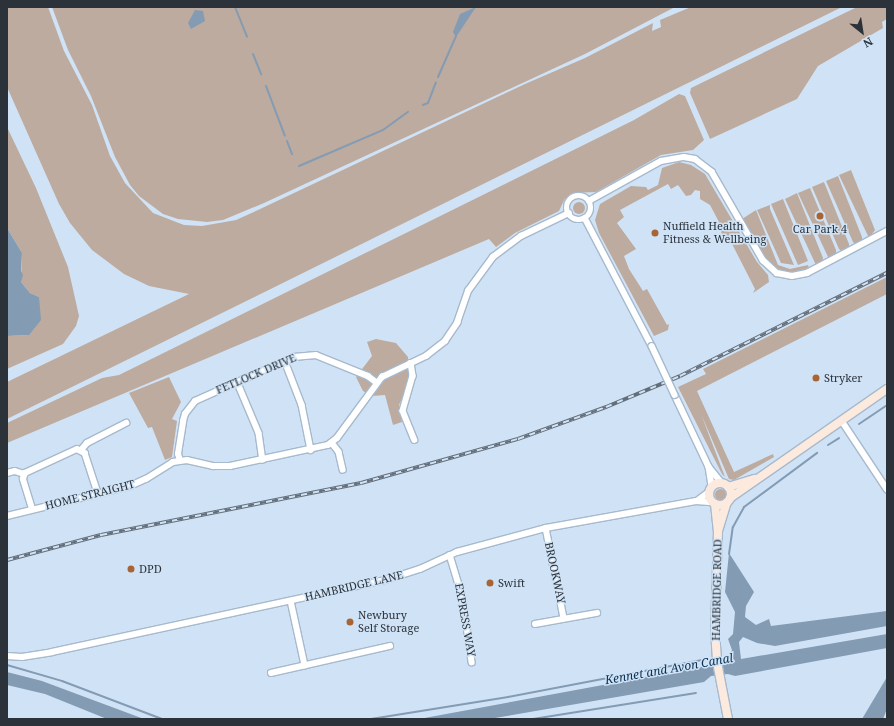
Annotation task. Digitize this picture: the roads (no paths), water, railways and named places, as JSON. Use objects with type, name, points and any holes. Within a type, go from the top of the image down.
[{"type":"main road","points":[[713,503],[729,500],[755,479],[887,389]]},
{"type":"main road","points":[[711,489],[755,479]]},
{"type":"main road","points":[[725,485],[729,500]]},
{"type":"main road","name":"HAMBRIDGE ROAD","points":[[711,489],[718,531],[715,606],[717,662],[728,719]]},
{"type":"main road","name":"HAMBRIDGE ROAD","points":[[718,531],[729,500]]},
{"type":"street","points":[[589,202],[661,161],[684,157],[695,159],[712,172],[763,260],[777,273],[792,276],[807,273],[887,231]]},
{"type":"street","points":[[581,196],[589,202],[591,209],[585,218],[577,219],[569,213],[569,202],[574,197],[581,196]]},
{"type":"street","points":[[343,470],[339,452],[332,443],[376,382],[388,372],[426,356],[445,341],[457,322],[468,291],[493,257],[522,236],[569,213]]},
{"type":"street","points":[[585,218],[652,346],[675,395],[708,467],[711,489]]},
{"type":"street","name":"FETLOCK DRIVE","points":[[180,461],[179,439],[184,414],[189,407],[202,396],[285,361],[302,355],[316,355],[368,376],[376,382]]},
{"type":"street","points":[[285,361],[302,405],[311,450]]},
{"type":"street","points":[[411,362],[413,376],[403,411],[414,440]]},
{"type":"street","points":[[237,381],[258,433],[263,460]]},
{"type":"street","points":[[842,421],[887,489]]},
{"type":"street","points":[[82,450],[87,443],[126,424]]},
{"type":"street","name":"HOME STRAIGHT","points":[[7,516],[140,482],[167,465],[180,461],[222,466],[263,460],[311,450],[332,443]]},
{"type":"street","points":[[7,473],[15,471],[24,474],[77,449],[82,450]]},
{"type":"street","points":[[82,450],[92,470],[98,493]]},
{"type":"street","points":[[708,467],[725,485]]},
{"type":"street","points":[[24,474],[32,509]]},
{"type":"street","name":"HAMBRIDGE LANE","points":[[696,501],[711,489]]},
{"type":"street","name":"HAMBRIDGE LANE","points":[[7,656],[52,652],[406,575],[450,555],[546,528],[696,501],[713,503]]},
{"type":"street","name":"BROOKWAY","points":[[546,528],[564,618]]},
{"type":"street","name":"EXPRESS WAY","points":[[450,555],[463,598],[472,662]]},
{"type":"street","points":[[290,601],[305,665]]},
{"type":"street","name":"BROOKWAY","points":[[535,624],[597,613]]},
{"type":"street","points":[[271,673],[390,646]]},
{"type":"water","points":[[476,7],[456,37],[453,32],[460,14]]},
{"type":"water","points":[[195,10],[203,11],[205,21],[191,29],[188,23]]},
{"type":"water","points":[[7,228],[22,253],[21,271],[23,275],[21,282],[30,293],[39,297],[41,320],[29,335],[7,336]]},
{"type":"water","points":[[729,553],[754,592],[746,606],[745,617],[756,625],[769,619],[771,626],[887,611],[887,626],[775,646],[757,643],[743,637],[739,642],[741,659],[887,634],[887,648],[735,676],[728,674],[711,676],[704,682],[489,719],[419,719],[706,666],[726,665],[732,650],[728,639],[733,634],[735,612],[725,592]]},
{"type":"water","points":[[7,672],[42,681],[144,719],[107,719],[45,694],[7,685]]},
{"type":"water","points":[[887,677],[887,709],[883,719],[862,719]]},
{"type":"waterway","points":[[235,7],[247,37]]},
{"type":"waterway","points":[[438,77],[456,36]]},
{"type":"waterway","points":[[253,54],[261,74]]},
{"type":"waterway","points":[[423,105],[428,103],[436,82]]},
{"type":"waterway","points":[[266,86],[285,136]]},
{"type":"waterway","points":[[299,166],[383,130],[408,112]]},
{"type":"waterway","points":[[287,141],[292,154]]},
{"type":"waterway","points":[[859,424],[887,405]]},
{"type":"waterway","points":[[828,445],[839,438]]},
{"type":"waterway","points":[[729,554],[733,527],[744,507],[817,453]]},
{"type":"waterway","name":"Kennet and Avon Canal","points":[[371,719],[508,697],[707,659]]},
{"type":"waterway","points":[[7,665],[62,681],[162,719]]},
{"type":"waterway","points":[[533,719],[696,693]]},
{"type":"railway","points":[[7,560],[101,535],[361,483],[518,439],[606,407],[680,376],[887,273]]},
{"type":"place","name":"Car Park 4","points":[[820,216]]},
{"type":"place","name":"Nuffield Health Fitness & Wellbeing","points":[[655,233]]},
{"type":"place","name":"Stryker","points":[[816,378]]},
{"type":"place","name":"DPD","points":[[131,569]]},
{"type":"place","name":"Swift","points":[[490,583]]},
{"type":"place","name":"Newbury Self Storage","points":[[350,622]]}]
